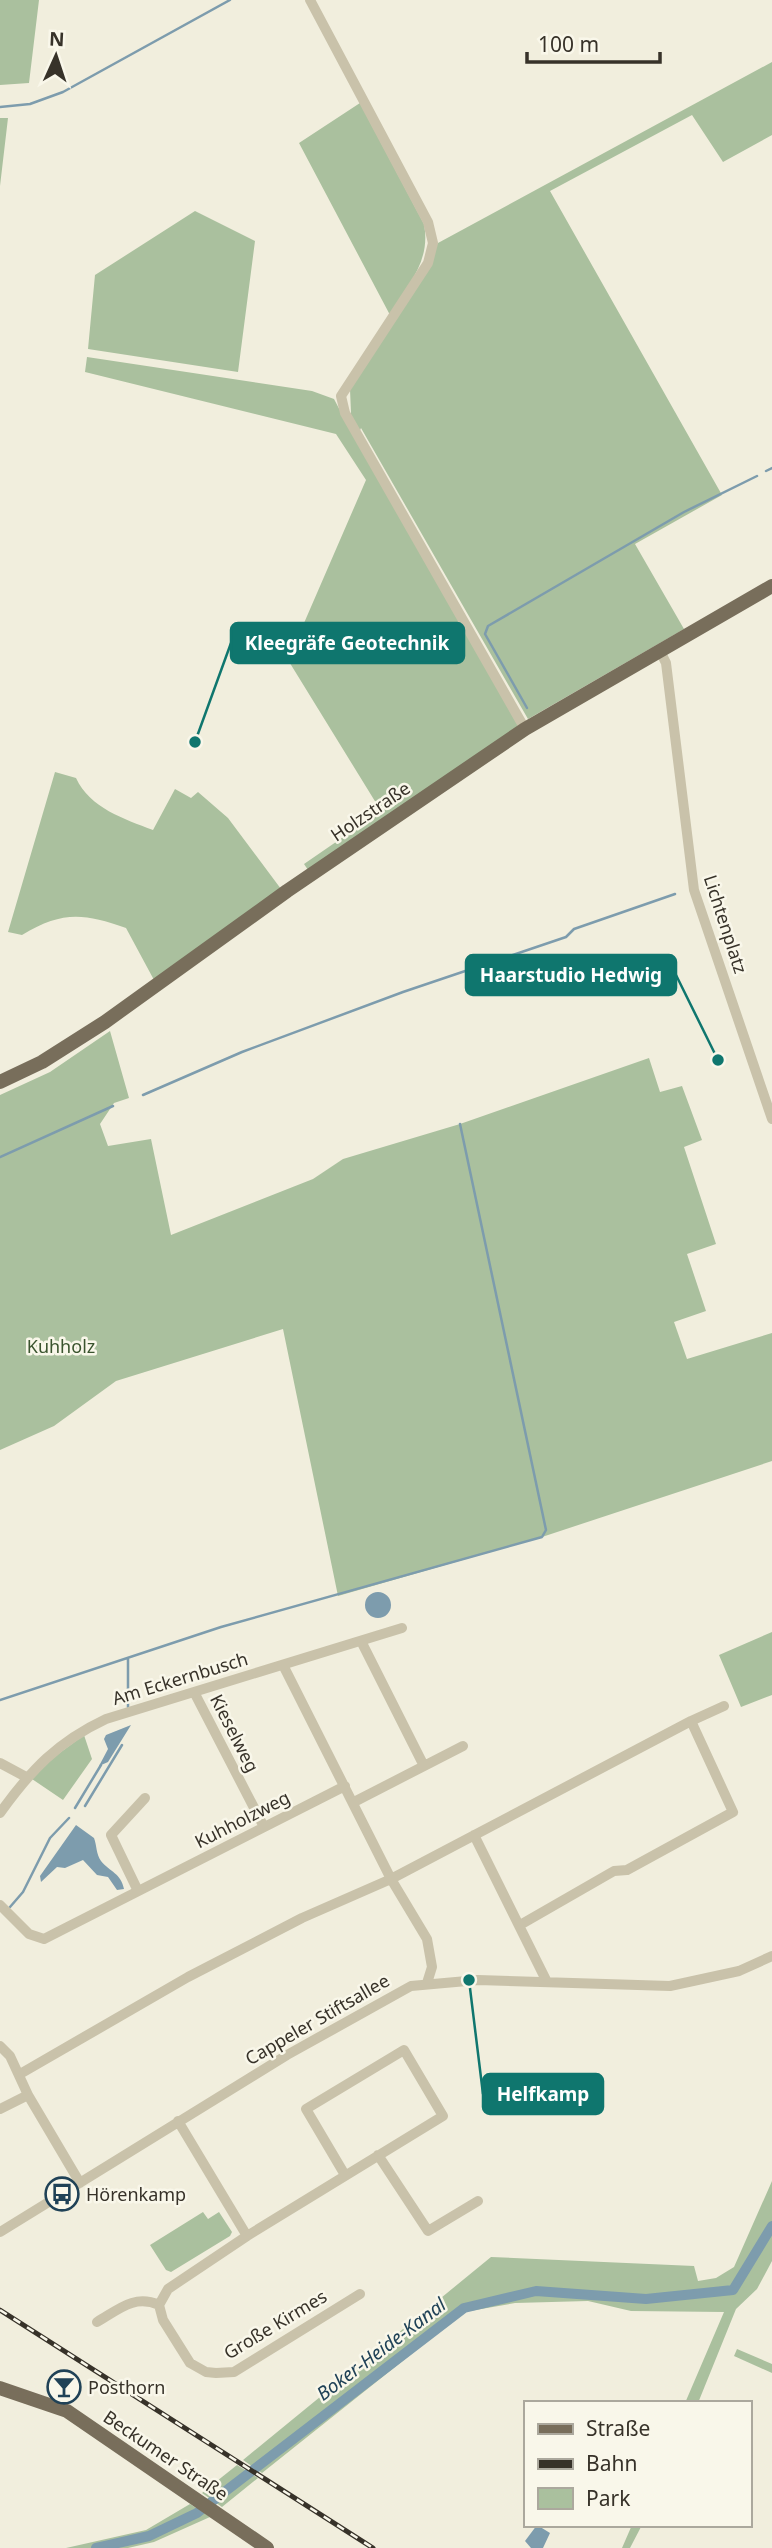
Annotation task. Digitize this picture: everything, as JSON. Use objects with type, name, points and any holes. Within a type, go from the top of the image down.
[{"type":"main road","name":"Holzstraße","points":[[0,1082],[42,1062],[105,1022],[286,891],[525,729],[772,586]]},
{"type":"main road","name":"Beckumer Straße","points":[[1,2393],[67,2411],[267,2548]]},
{"type":"street","points":[[310,0],[428,222],[433,243],[428,263],[341,396],[345,412],[525,729]]},
{"type":"street","name":"Lichtenplatz","points":[[660,651],[666,663],[695,890],[772,1119]]},
{"type":"street","name":"Am Eckernbusch","points":[[0,1814],[26,1777],[72,1735],[106,1720],[402,1628]]},
{"type":"street","points":[[361,1641],[424,1766]]},
{"type":"street","points":[[283,1665],[391,1878],[428,1939],[432,1967],[427,1983]]},
{"type":"street","name":"Kieselweg","points":[[194,1692],[264,1827]]},
{"type":"street","points":[[20,2074],[188,1977],[302,1918],[391,1878],[724,1706]]},
{"type":"street","points":[[520,1925],[614,1871],[627,1870],[733,1812],[691,1721]]},
{"type":"street","points":[[354,1802],[463,1746]]},
{"type":"street","points":[[0,1763],[26,1777]]},
{"type":"street","name":"Kuhholzweg","points":[[0,1905],[29,1934],[44,1939],[345,1786]]},
{"type":"street","points":[[138,1891],[111,1835],[145,1798]]},
{"type":"street","points":[[474,1835],[547,1982]]},
{"type":"street","name":"Cappeler Stiftsallee","points":[[0,2232],[178,2121],[388,1996],[427,1983],[478,1980],[670,1986],[739,1971],[772,1956]]},
{"type":"street","points":[[0,2046],[20,2074],[28,2095],[80,2183]]},
{"type":"street","points":[[97,2322],[134,2301],[142,2300],[159,2305],[168,2289],[247,2236],[443,2116],[404,2050],[306,2109],[345,2175]]},
{"type":"street","points":[[0,2109],[28,2095]]},
{"type":"street","points":[[178,2121],[247,2236]]},
{"type":"street","points":[[378,2155],[428,2231],[478,2202]]},
{"type":"street","name":"Große Kirmes","points":[[159,2305],[163,2320],[190,2363],[206,2372],[226,2373],[234,2372],[360,2294]]},
{"type":"green space","points":[[0,0],[39,0],[29,83],[0,85]]},
{"type":"green space","points":[[772,62],[772,135],[723,162],[692,115],[550,191],[722,495],[635,544],[684,629],[528,719],[361,428],[357,437],[519,727],[308,870],[304,864],[381,811],[288,660],[366,480],[336,434],[85,372],[87,357],[312,391],[334,399],[344,418],[351,413],[350,389],[438,243]]},
{"type":"green space","points":[[360,103],[424,224],[425,238],[421,261],[411,283],[390,315],[299,143]]},
{"type":"green space","points":[[0,118],[8,118],[0,186]]},
{"type":"green space","points":[[195,211],[255,241],[238,372],[88,349],[95,275]]},
{"type":"green space","points":[[55,772],[76,778],[90,797],[109,811],[153,830],[175,789],[191,798],[198,792],[228,818],[281,889],[154,980],[126,928],[111,923],[85,917],[61,918],[22,935],[8,932]]},
{"type":"green space","name":"Kuhholz","points":[[110,1031],[129,1098],[114,1103],[100,1124],[108,1146],[151,1139],[171,1235],[313,1179],[343,1159],[460,1124],[649,1058],[660,1092],[682,1086],[702,1140],[684,1147],[716,1244],[687,1254],[706,1311],[674,1322],[687,1359],[772,1333],[772,1461],[542,1537],[338,1596],[283,1329],[116,1381],[54,1426],[0,1450],[0,1095],[50,1072]]},
{"type":"green space","points":[[772,1632],[772,1695],[741,1707],[719,1655]]},
{"type":"green space","points":[[84,1735],[92,1759],[63,1800],[32,1779],[46,1763]]},
{"type":"green space","points":[[772,2181],[772,2261],[757,2289],[736,2309],[699,2401],[686,2401],[724,2312],[631,2311],[588,2301],[515,2303],[464,2312],[262,2473],[243,2460],[491,2257],[694,2266],[698,2281],[716,2278],[734,2267]]},
{"type":"green space","points":[[203,2212],[208,2219],[219,2212],[232,2232],[230,2236],[171,2272],[166,2270],[150,2245]]},
{"type":"green space","points":[[737,2349],[772,2364],[772,2373],[734,2356]]},
{"type":"green space","points":[[237,2465],[258,2478],[222,2507],[202,2493]]},
{"type":"green space","points":[[190,2504],[210,2517],[154,2542],[128,2548],[66,2548],[146,2530]]},
{"type":"green space","points":[[631,2527],[641,2527],[630,2548],[622,2548]]},
{"type":"water","points":[[378,1592],[387,1596],[391,1605],[387,1614],[378,1618],[369,1614],[365,1605],[369,1596]]},
{"type":"water","points":[[131,1725],[108,1762],[99,1766],[108,1749],[104,1739],[106,1735]]},
{"type":"water","points":[[76,1825],[94,1838],[99,1858],[118,1876],[124,1889],[117,1890],[108,1877],[97,1875],[83,1860],[65,1868],[57,1867],[41,1882],[40,1876]]},
{"type":"water","points":[[536,2527],[550,2533],[543,2548],[531,2548],[525,2541]]},
{"type":"waterway","points":[[0,107],[30,104],[63,92],[230,0]]},
{"type":"waterway","points":[[766,471],[772,468]]},
{"type":"waterway","points":[[527,708],[485,634],[488,626],[684,512],[757,476]]},
{"type":"waterway","points":[[143,1095],[242,1052],[403,992],[566,937],[574,929],[675,894]]},
{"type":"waterway","points":[[0,1157],[113,1106]]},
{"type":"waterway","points":[[0,1700],[221,1627],[542,1537],[546,1530],[460,1124]]},
{"type":"waterway","points":[[128,1659],[128,1707]]},
{"type":"waterway","points":[[85,1806],[122,1745]]},
{"type":"waterway","points":[[75,1808],[101,1765]]},
{"type":"waterway","points":[[10,1907],[23,1892],[50,1838],[69,1818]]},
{"type":"waterway","name":"Boker-Heide-Kanal","points":[[96,2548],[149,2536],[197,2513],[464,2308],[536,2291],[646,2299],[733,2290],[772,2226]]},
{"type":"railway","points":[[0,2310],[373,2548]]},
{"type":"place","name":"Kleegräfe Geotechnik","points":[[195,742]]},
{"type":"place","name":"Haarstudio Hedwig","points":[[718,1060]]},
{"type":"place","name":"Helfkamp","points":[[469,1980]]},
{"type":"place","name":"Hörenkamp","points":[[62,2194]]},
{"type":"place","name":"Posthorn","points":[[64,2387]]}]
